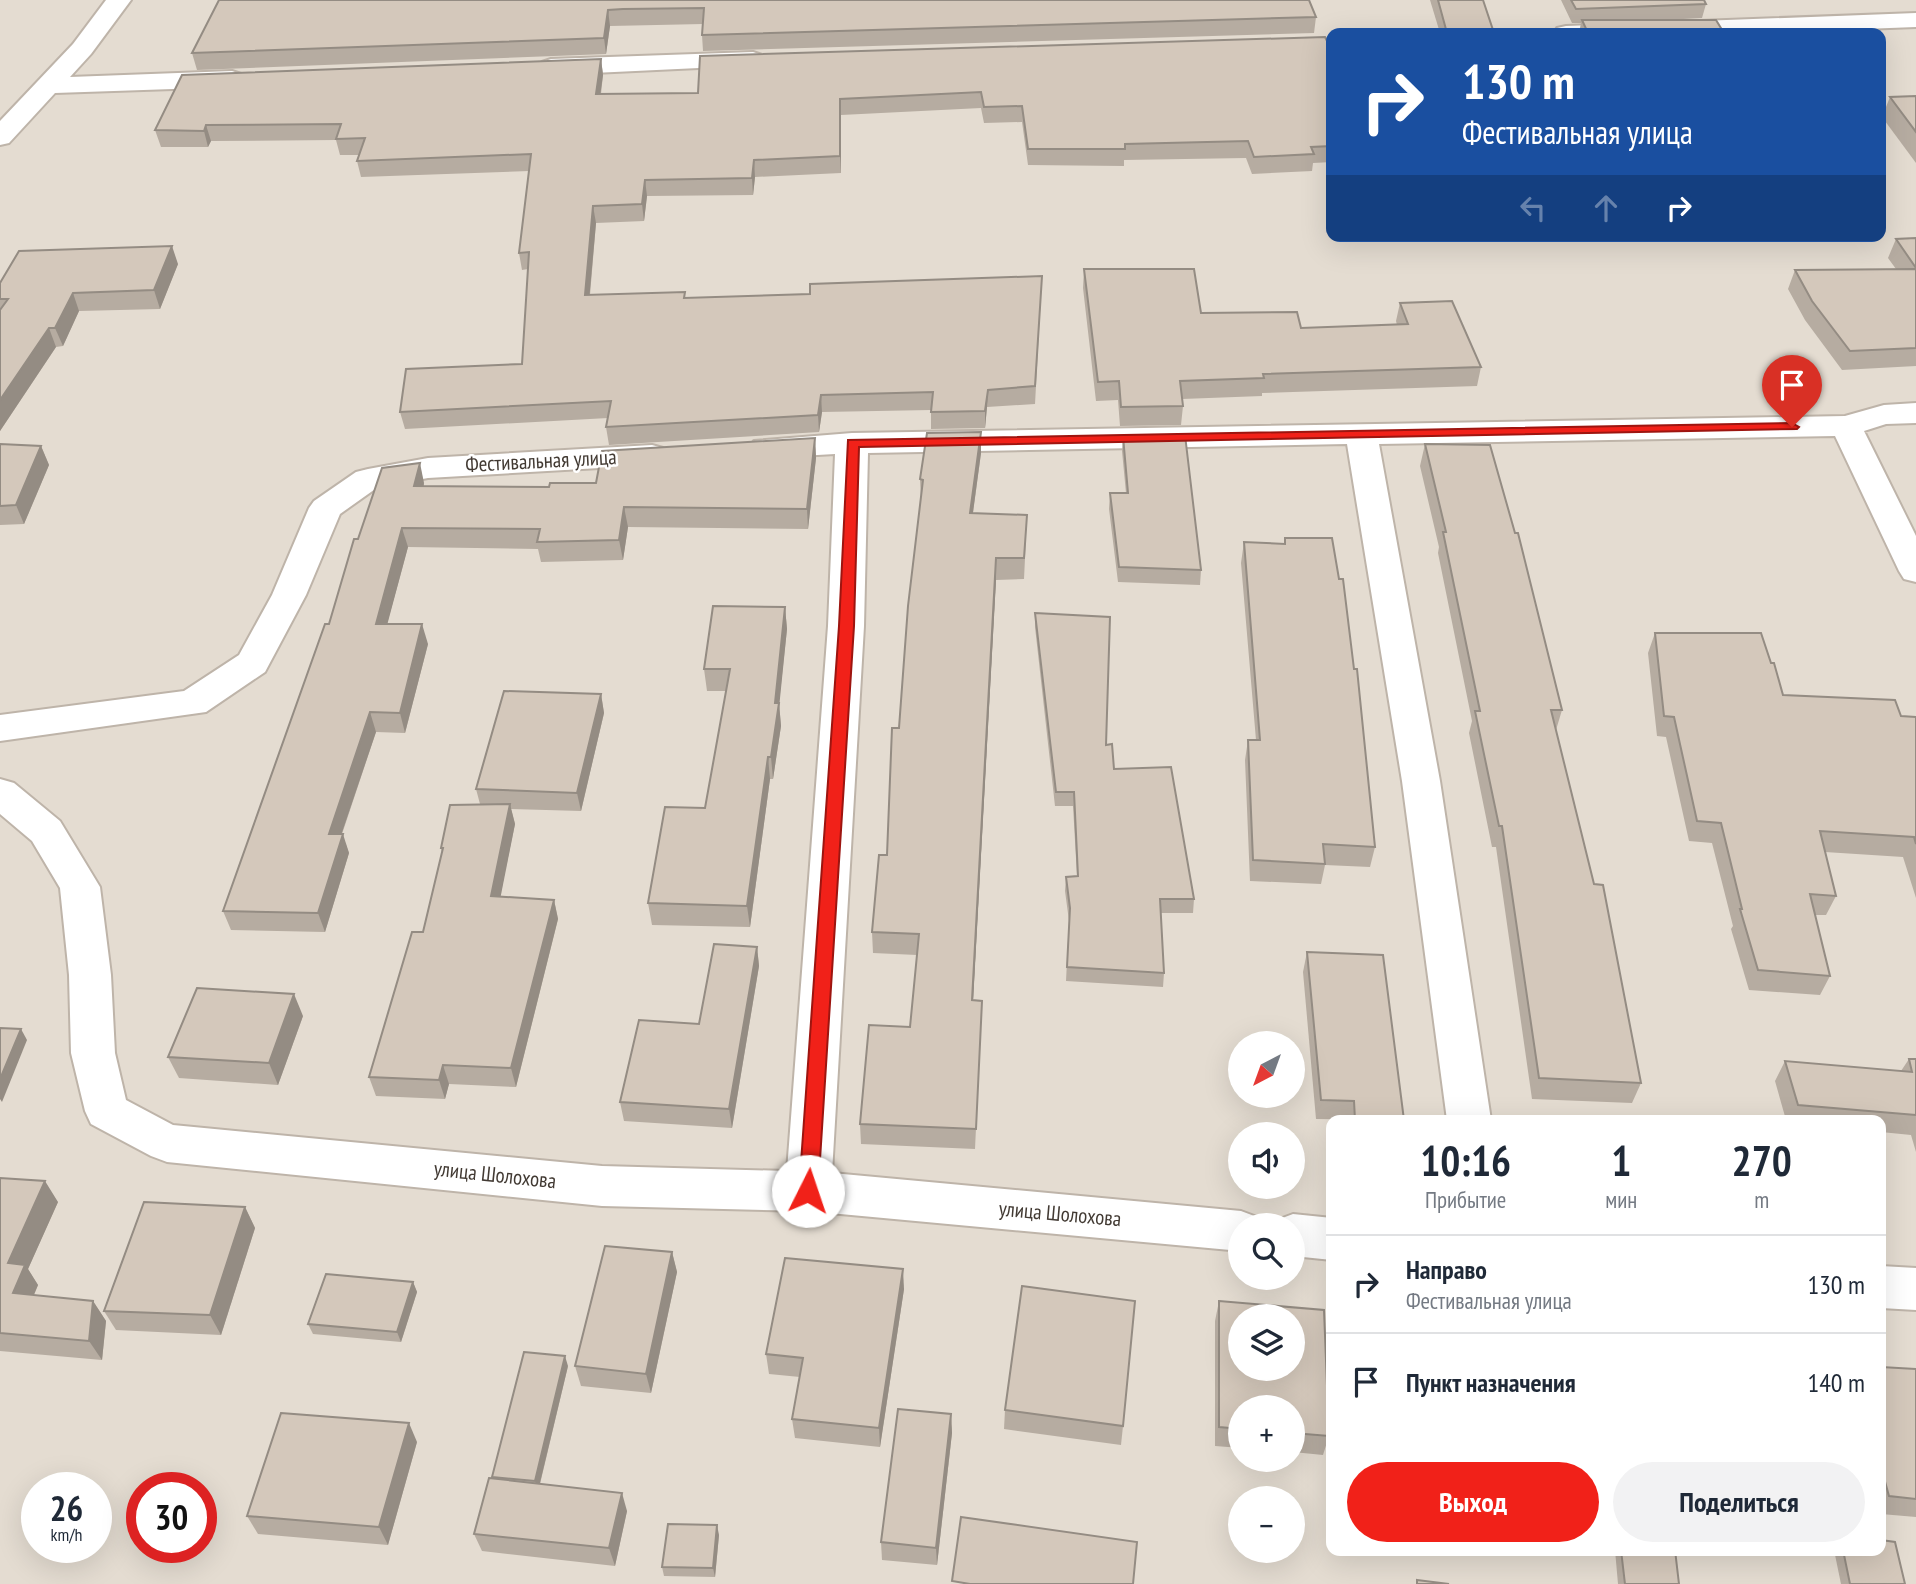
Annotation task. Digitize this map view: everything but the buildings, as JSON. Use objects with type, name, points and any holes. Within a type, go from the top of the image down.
[{"type":"street","points":[[0,137],[82,49],[119,0]]},
{"type":"street","points":[[1701,28],[1916,20]]},
{"type":"street","points":[[528,68],[777,59]]},
{"type":"street","points":[[48,86],[254,78]]},
{"type":"street","points":[[729,450],[852,443],[1846,426],[1884,415],[1916,413]]},
{"type":"street","points":[[1846,426],[1916,571]]},
{"type":"street","points":[[1361,434],[1421,780],[1468,1115]]},
{"type":"street","points":[[808,1191],[846,626],[852,443]]},
{"type":"street","name":"Фестивальная улица","points":[[0,727],[194,703],[252,663],[289,594],[326,508],[368,479],[428,468],[688,453]]},
{"type":"street","name":"улица Шолохова","points":[[0,793],[46,831],[80,887],[90,975],[93,1053],[107,1111],[167,1143],[602,1186],[808,1191],[1228,1230]]},
{"type":"street","points":[[1305,1236],[1326,1238]]},
{"type":"street","points":[[1886,1287],[1916,1289]]},
{"type":"shaded area","points":[[0,0],[1916,0],[1916,1584],[0,1584]]},
{"type":"route","points":[[808,1191],[846,626],[852,443],[1792,427]]}]
